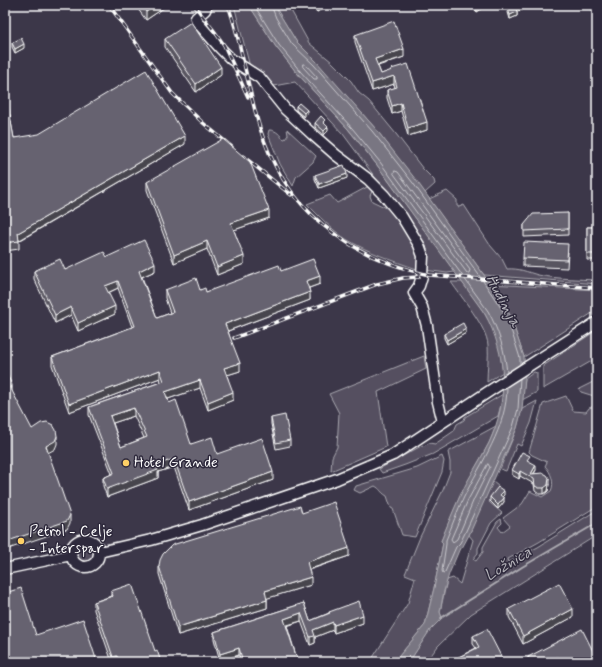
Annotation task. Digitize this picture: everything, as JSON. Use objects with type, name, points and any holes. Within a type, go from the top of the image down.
[{"type":"street","points":[[207,5],[205,10],[196,18],[197,22],[220,48],[241,66],[260,78],[276,99],[296,119],[336,155],[368,179],[384,195],[402,217],[419,245],[423,256],[422,274],[419,286],[414,293],[422,307],[427,326],[438,402],[444,422]]},
{"type":"street","points":[[99,552],[151,540],[202,525],[337,479],[394,455],[491,390],[597,322]]},
{"type":"street","points":[[85,539],[95,542],[99,552],[99,556],[95,563],[88,567],[75,564],[71,555],[74,544],[85,539]]},
{"type":"street","points":[[5,569],[71,555]]},
{"type":"shaded area","points":[[234,5],[249,5],[276,47],[297,73],[348,129],[377,165],[455,272],[447,273],[424,270],[427,254],[426,246],[343,134],[295,82],[274,86],[250,67]]},
{"type":"shaded area","points":[[274,5],[288,5],[309,43],[332,62],[351,81],[359,93],[369,101],[423,169],[434,180],[435,184],[425,193],[375,128],[296,41]]},
{"type":"shaded area","points":[[287,129],[316,156],[313,162],[296,177],[293,186],[280,164],[268,134],[269,130],[273,131],[285,139],[288,135]]},
{"type":"shaded area","points":[[369,186],[373,189],[370,196],[372,201],[391,210],[414,246],[420,262],[417,269],[354,244],[330,227],[307,204],[330,195],[337,203]]},
{"type":"shaded area","points":[[447,191],[457,200],[457,206],[459,207],[464,205],[490,245],[502,259],[507,269],[568,279],[597,280],[597,284],[484,275],[429,199]]},
{"type":"shaded area","points":[[451,282],[462,282],[484,313],[493,329],[500,350],[503,372],[487,382],[487,338],[478,321]]},
{"type":"shaded area","points":[[490,284],[597,290],[597,310],[524,357],[510,315]]},
{"type":"shaded area","points":[[597,330],[597,358],[543,389],[543,366]]},
{"type":"shaded area","points":[[424,356],[426,369],[378,392],[386,447],[331,471],[332,457],[337,447],[339,413],[329,394]]},
{"type":"shaded area","points":[[534,372],[537,373],[537,392],[522,400],[525,379]]},
{"type":"shaded area","points":[[597,380],[597,397],[581,392],[579,389]]},
{"type":"shaded area","points":[[503,394],[498,416],[433,454],[382,473],[379,469],[423,445],[424,446],[429,443],[435,444],[454,431],[457,424],[464,420],[465,417]]},
{"type":"shaded area","points":[[566,396],[573,411],[586,412],[589,408],[597,405],[597,506],[539,542],[508,559],[509,562],[538,547],[597,510],[597,535],[471,614],[438,646],[426,662],[409,662],[430,630],[442,618],[440,612],[447,580],[453,578],[460,584],[473,540],[469,535],[482,503],[493,482],[499,489],[489,502],[502,513],[491,523],[478,548],[478,553],[473,559],[476,561],[483,552],[483,547],[497,522],[501,519],[502,523],[498,527],[502,532],[510,526],[503,518],[522,504],[530,491],[542,497],[551,491],[553,485],[551,474],[545,466],[547,462],[529,452],[543,404]]},
{"type":"shaded area","points":[[537,401],[531,423],[521,446],[517,444],[506,471],[500,469],[517,428],[522,409]]},
{"type":"shaded area","points":[[496,426],[489,443],[460,496],[441,541],[443,543],[425,625],[394,662],[370,662],[408,603],[415,578],[405,574],[420,537],[450,472],[448,452]]},
{"type":"shaded area","points":[[442,456],[444,461],[442,472],[415,537],[402,535],[387,496],[377,487],[375,486],[360,493],[354,490],[356,486],[417,468]]},
{"type":"shaded area","points":[[85,543],[92,546],[95,553],[92,560],[85,563],[78,560],[75,553],[78,546]]},
{"type":"water","points":[[249,5],[274,5],[296,41],[317,62],[375,128],[416,180],[484,275],[510,315],[524,357],[525,379],[522,409],[517,428],[469,535],[462,548],[460,548],[449,574],[440,612],[442,618],[430,630],[409,662],[394,662],[425,625],[443,543],[441,541],[463,489],[489,443],[500,410],[503,378],[498,345],[485,314],[377,165],[349,130],[297,73],[276,47]]},
{"type":"building","points":[[141,5],[156,5],[146,12]]},
{"type":"building","points":[[507,5],[524,5],[516,8],[517,12],[510,15]]},
{"type":"building","points":[[394,21],[404,49],[375,59],[381,74],[392,70],[391,69],[408,64],[427,122],[408,128],[401,103],[392,106],[387,90],[397,87],[394,76],[372,83],[355,35]]},
{"type":"building","points":[[191,22],[221,67],[196,84],[165,39]]},
{"type":"building","points":[[21,38],[24,44],[15,49],[12,43]]},
{"type":"building","points":[[146,70],[185,136],[18,233],[19,241],[5,243],[5,89],[14,138],[39,134]]},
{"type":"building","points":[[299,103],[307,110],[304,113],[296,106]]},
{"type":"building","points":[[321,116],[325,120],[323,122],[328,127],[324,131],[315,123]]},
{"type":"building","points":[[223,139],[250,162],[269,210],[231,223],[244,256],[217,267],[207,241],[174,255],[147,182]]},
{"type":"building","points":[[344,165],[347,174],[319,184],[315,175]]},
{"type":"building","points":[[568,213],[568,229],[524,231],[524,225],[533,214]]},
{"type":"building","points":[[587,227],[597,227],[597,254],[587,254]]},
{"type":"building","points":[[144,240],[155,263],[139,271],[157,318],[173,312],[165,290],[196,278],[200,290],[205,288],[206,292],[279,265],[281,271],[313,259],[320,276],[306,281],[310,292],[225,324],[240,363],[224,368],[233,392],[208,402],[200,380],[165,392],[169,403],[176,400],[191,444],[212,437],[217,454],[262,438],[273,472],[189,502],[174,459],[156,465],[158,470],[107,489],[103,478],[114,473],[89,407],[164,381],[160,370],[69,404],[52,357],[135,326],[118,281],[105,286],[115,306],[78,323],[71,307],[55,315],[34,271],[60,259],[65,270],[104,252],[107,257]],"holes":[[[134,408],[147,437],[121,447],[110,416]]]},
{"type":"building","points":[[524,242],[568,244],[567,260],[523,258]]},
{"type":"building","points":[[463,323],[466,329],[447,340],[444,334]]},
{"type":"building","points":[[5,370],[12,385],[10,387],[32,429],[41,423],[47,422],[53,425],[56,430],[57,436],[55,441],[46,446],[70,515],[67,521],[5,542]]},
{"type":"building","points":[[285,415],[290,440],[276,443],[271,418]]},
{"type":"building","points":[[522,452],[530,456],[527,460],[536,465],[531,474],[543,473],[549,478],[548,485],[544,488],[535,486],[534,479],[520,471],[519,474],[512,470]]},
{"type":"building","points":[[498,487],[504,491],[500,495],[504,498],[498,505],[490,497]]},
{"type":"building","points":[[334,502],[349,548],[307,562],[311,577],[265,591],[267,600],[178,627],[159,566],[163,554],[172,545],[300,506],[302,513]]},
{"type":"building","points":[[559,583],[573,609],[523,636],[509,609]]},
{"type":"building","points":[[132,584],[155,651],[157,650],[161,662],[119,662],[117,656],[113,657],[94,602],[113,596],[111,591]]},
{"type":"building","points":[[21,588],[36,635],[83,619],[97,662],[5,662],[5,593]]},
{"type":"building","points":[[359,601],[363,615],[334,625],[333,622],[313,630],[315,636],[310,637],[301,613],[284,619],[298,662],[243,662],[239,648],[220,654],[214,632],[304,603],[310,621]]},
{"type":"building","points":[[487,629],[504,662],[457,662],[455,659],[479,647],[473,636]]},
{"type":"building","points":[[582,629],[597,659],[597,662],[560,662],[558,657],[549,662],[530,662],[528,657]]},
{"type":"waterway","name":"Ložnica","points":[[441,618],[522,567],[597,523]]},
{"type":"railway","points":[[109,5],[172,93],[202,122],[232,147]]},
{"type":"railway","points":[[194,5],[224,45],[248,97]]},
{"type":"railway","points":[[228,5],[237,35],[259,125],[270,155],[284,181],[302,204],[322,224],[346,242],[371,256],[399,267],[429,275],[597,288]]},
{"type":"railway","points":[[243,156],[291,195]]},
{"type":"railway","points":[[234,338],[377,284],[403,278],[419,277]]},
{"type":"place","name":"Hotel Grande","points":[[126,463]]},
{"type":"place","name":"Petrol - Celje - Interspar","points":[[21,541]]},
{"type":"water label","name":"Hudinja","points":[[503,301]]}]
